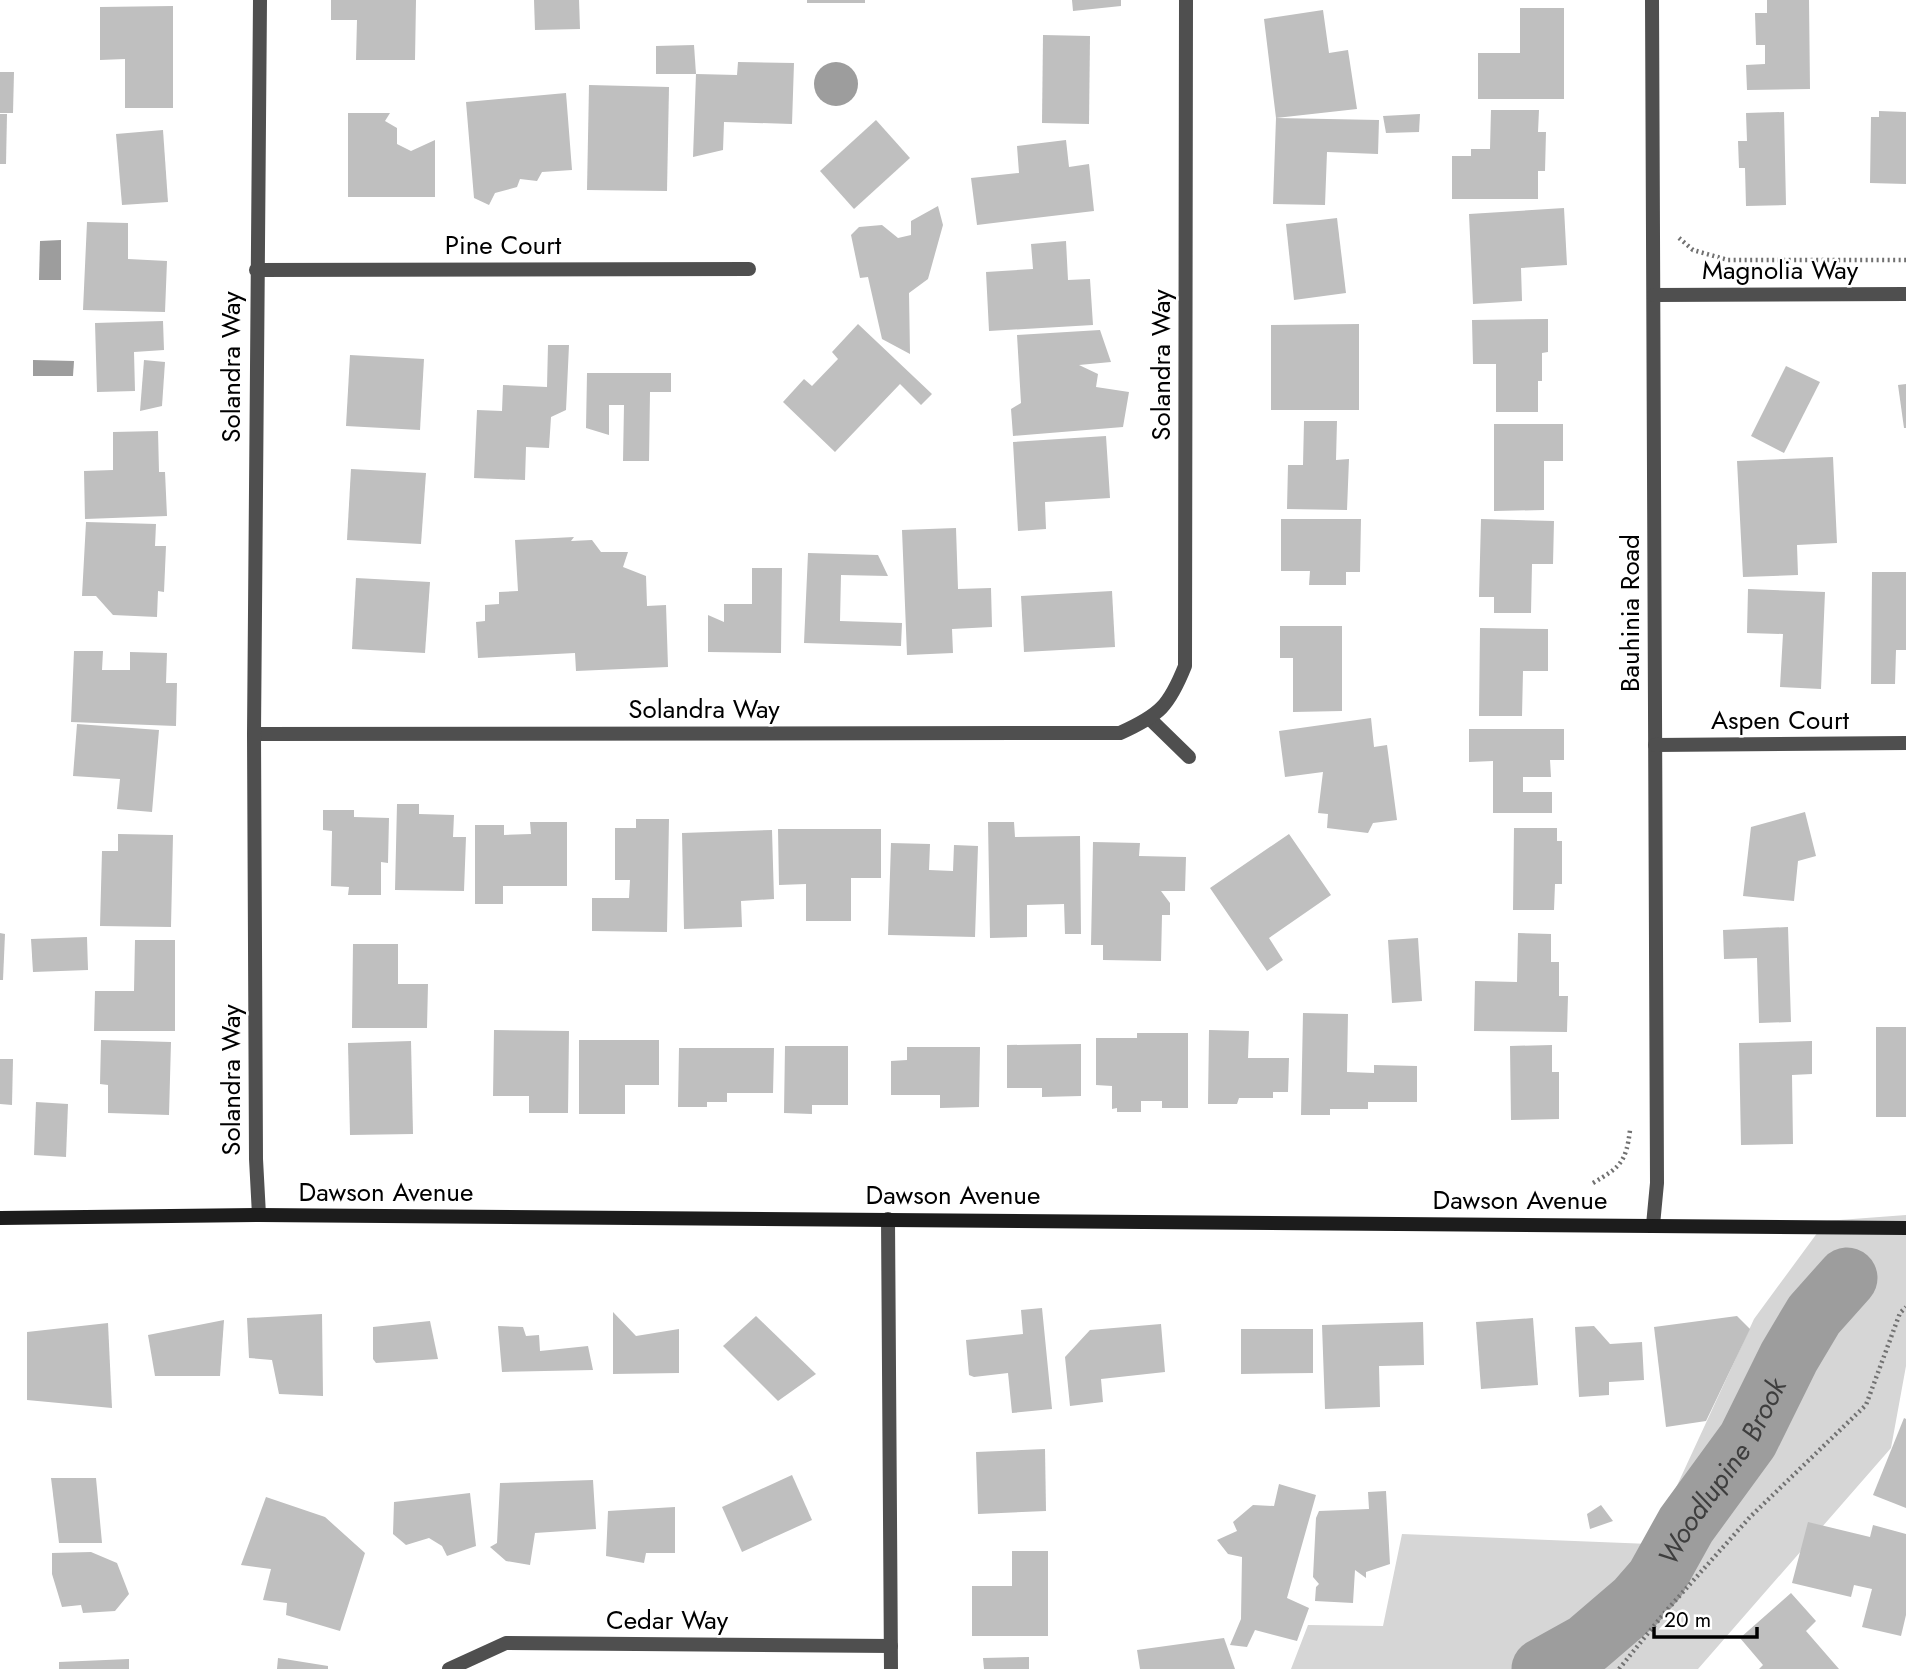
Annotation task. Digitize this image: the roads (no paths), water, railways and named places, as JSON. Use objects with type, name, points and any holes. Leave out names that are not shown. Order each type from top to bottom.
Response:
[{"type":"main road","name":"Dawson Avenue","points":[[0,1218],[259,1215],[1906,1228]]},
{"type":"street","name":"Solandra Way","points":[[259,1215],[256,1160],[254,734],[260,0]]},
{"type":"street","name":"Solandra Way","points":[[254,734],[1120,733],[1150,719],[1174,694],[1185,666],[1186,0]]},
{"type":"street","name":"Bauhinia Road","points":[[1652,0],[1657,1183],[1653,1225]]},
{"type":"street","name":"Pine Court","points":[[256,270],[749,269]]},
{"type":"street","name":"Magnolia Way","points":[[1654,295],[1906,294]]},
{"type":"street","points":[[1150,719],[1189,757]]},
{"type":"street","name":"Aspen Court","points":[[1655,745],[1906,743]]},
{"type":"street","points":[[888,1219],[891,1669]]},
{"type":"street","name":"Cedar Way","points":[[449,1669],[506,1643],[891,1646]]},
{"type":"waterway","name":"Woodlupine Brook","points":[[1542,1669],[1587,1644],[1636,1602],[1656,1579],[1686,1525],[1748,1440],[1789,1357],[1814,1315],[1847,1278]]}]
